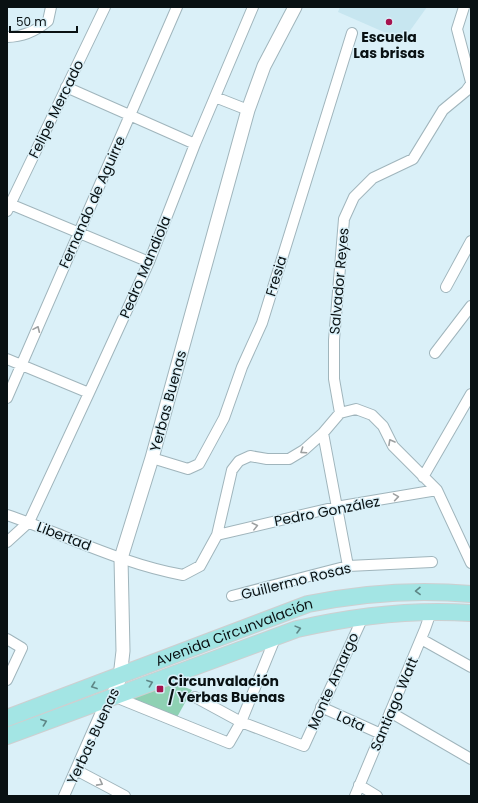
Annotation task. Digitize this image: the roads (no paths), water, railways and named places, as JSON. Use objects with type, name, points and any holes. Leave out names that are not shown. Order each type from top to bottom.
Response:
[{"type":"main road","name":"Avenida Circunvalación","points":[[7,718],[120,677],[308,604],[376,593],[444,592],[471,594]]},
{"type":"main road","points":[[431,612],[444,592]]},
{"type":"main road","name":"Avenida Circunvalación","points":[[7,736],[276,636],[319,624],[363,617],[431,612],[471,613]]},
{"type":"street","points":[[7,37],[26,35],[38,29],[48,21],[51,7]]},
{"type":"street","name":"Felipe Mercado","points":[[8,207],[105,7]]},
{"type":"street","name":"Fernando de Aguirre","points":[[7,398],[177,7]]},
{"type":"street","name":"Pedro Mandiola","points":[[29,522],[149,262],[195,144],[253,7]]},
{"type":"street","name":"Yerbas Buenas","points":[[64,796],[102,710],[113,696],[120,677],[123,651],[121,558],[152,458],[248,110],[264,66],[295,7]]},
{"type":"street","name":"Salvador Reyes","points":[[340,414],[334,380],[334,340],[344,219],[354,197],[373,178],[413,159],[443,110],[466,91],[471,83],[457,29],[464,7]]},
{"type":"street","name":"Fresia","points":[[152,458],[188,469],[199,464],[224,418],[242,367],[262,322],[352,33]]},
{"type":"street","points":[[66,87],[195,144]]},
{"type":"street","points":[[215,97],[248,110]]},
{"type":"street","points":[[8,207],[78,233],[149,262]]},
{"type":"street","points":[[446,287],[471,241]]},
{"type":"street","points":[[435,353],[471,306]]},
{"type":"street","points":[[7,359],[89,393]]},
{"type":"street","points":[[423,477],[471,394]]},
{"type":"street","points":[[121,558],[162,571],[183,575],[200,566],[217,535],[232,470],[239,461],[250,456],[267,459],[289,459],[304,450],[323,433],[340,414],[356,409],[372,415],[383,426],[393,446],[437,490],[471,563]]},
{"type":"street","points":[[323,433],[348,566]]},
{"type":"street","name":"Pedro González","points":[[217,535],[336,507],[437,490]]},
{"type":"street","name":"Libertad","points":[[7,515],[29,522],[121,558]]},
{"type":"street","points":[[7,542],[29,522]]},
{"type":"street","name":"Guillermo Rosas","points":[[232,596],[348,566],[432,562]]},
{"type":"street","name":"Santiago Watt","points":[[355,796],[431,612]]},
{"type":"street","name":"Monte Amargo","points":[[241,722],[304,746],[363,617]]},
{"type":"street","points":[[113,696],[229,743],[241,722],[276,636]]},
{"type":"street","points":[[7,639],[22,648],[7,680]]},
{"type":"street","points":[[421,639],[471,667]]},
{"type":"street","points":[[195,697],[241,722]]},
{"type":"street","name":"Lota","points":[[321,707],[381,734]]},
{"type":"street","points":[[390,712],[471,759]]},
{"type":"street","points":[[76,770],[125,796]]},
{"type":"street","points":[[359,785],[377,796]]},
{"type":"place","name":"Escuela Las brisas","points":[[389,22]]},
{"type":"place","name":"Circunvalación / Yerbas Buenas","points":[[160,689]]}]
